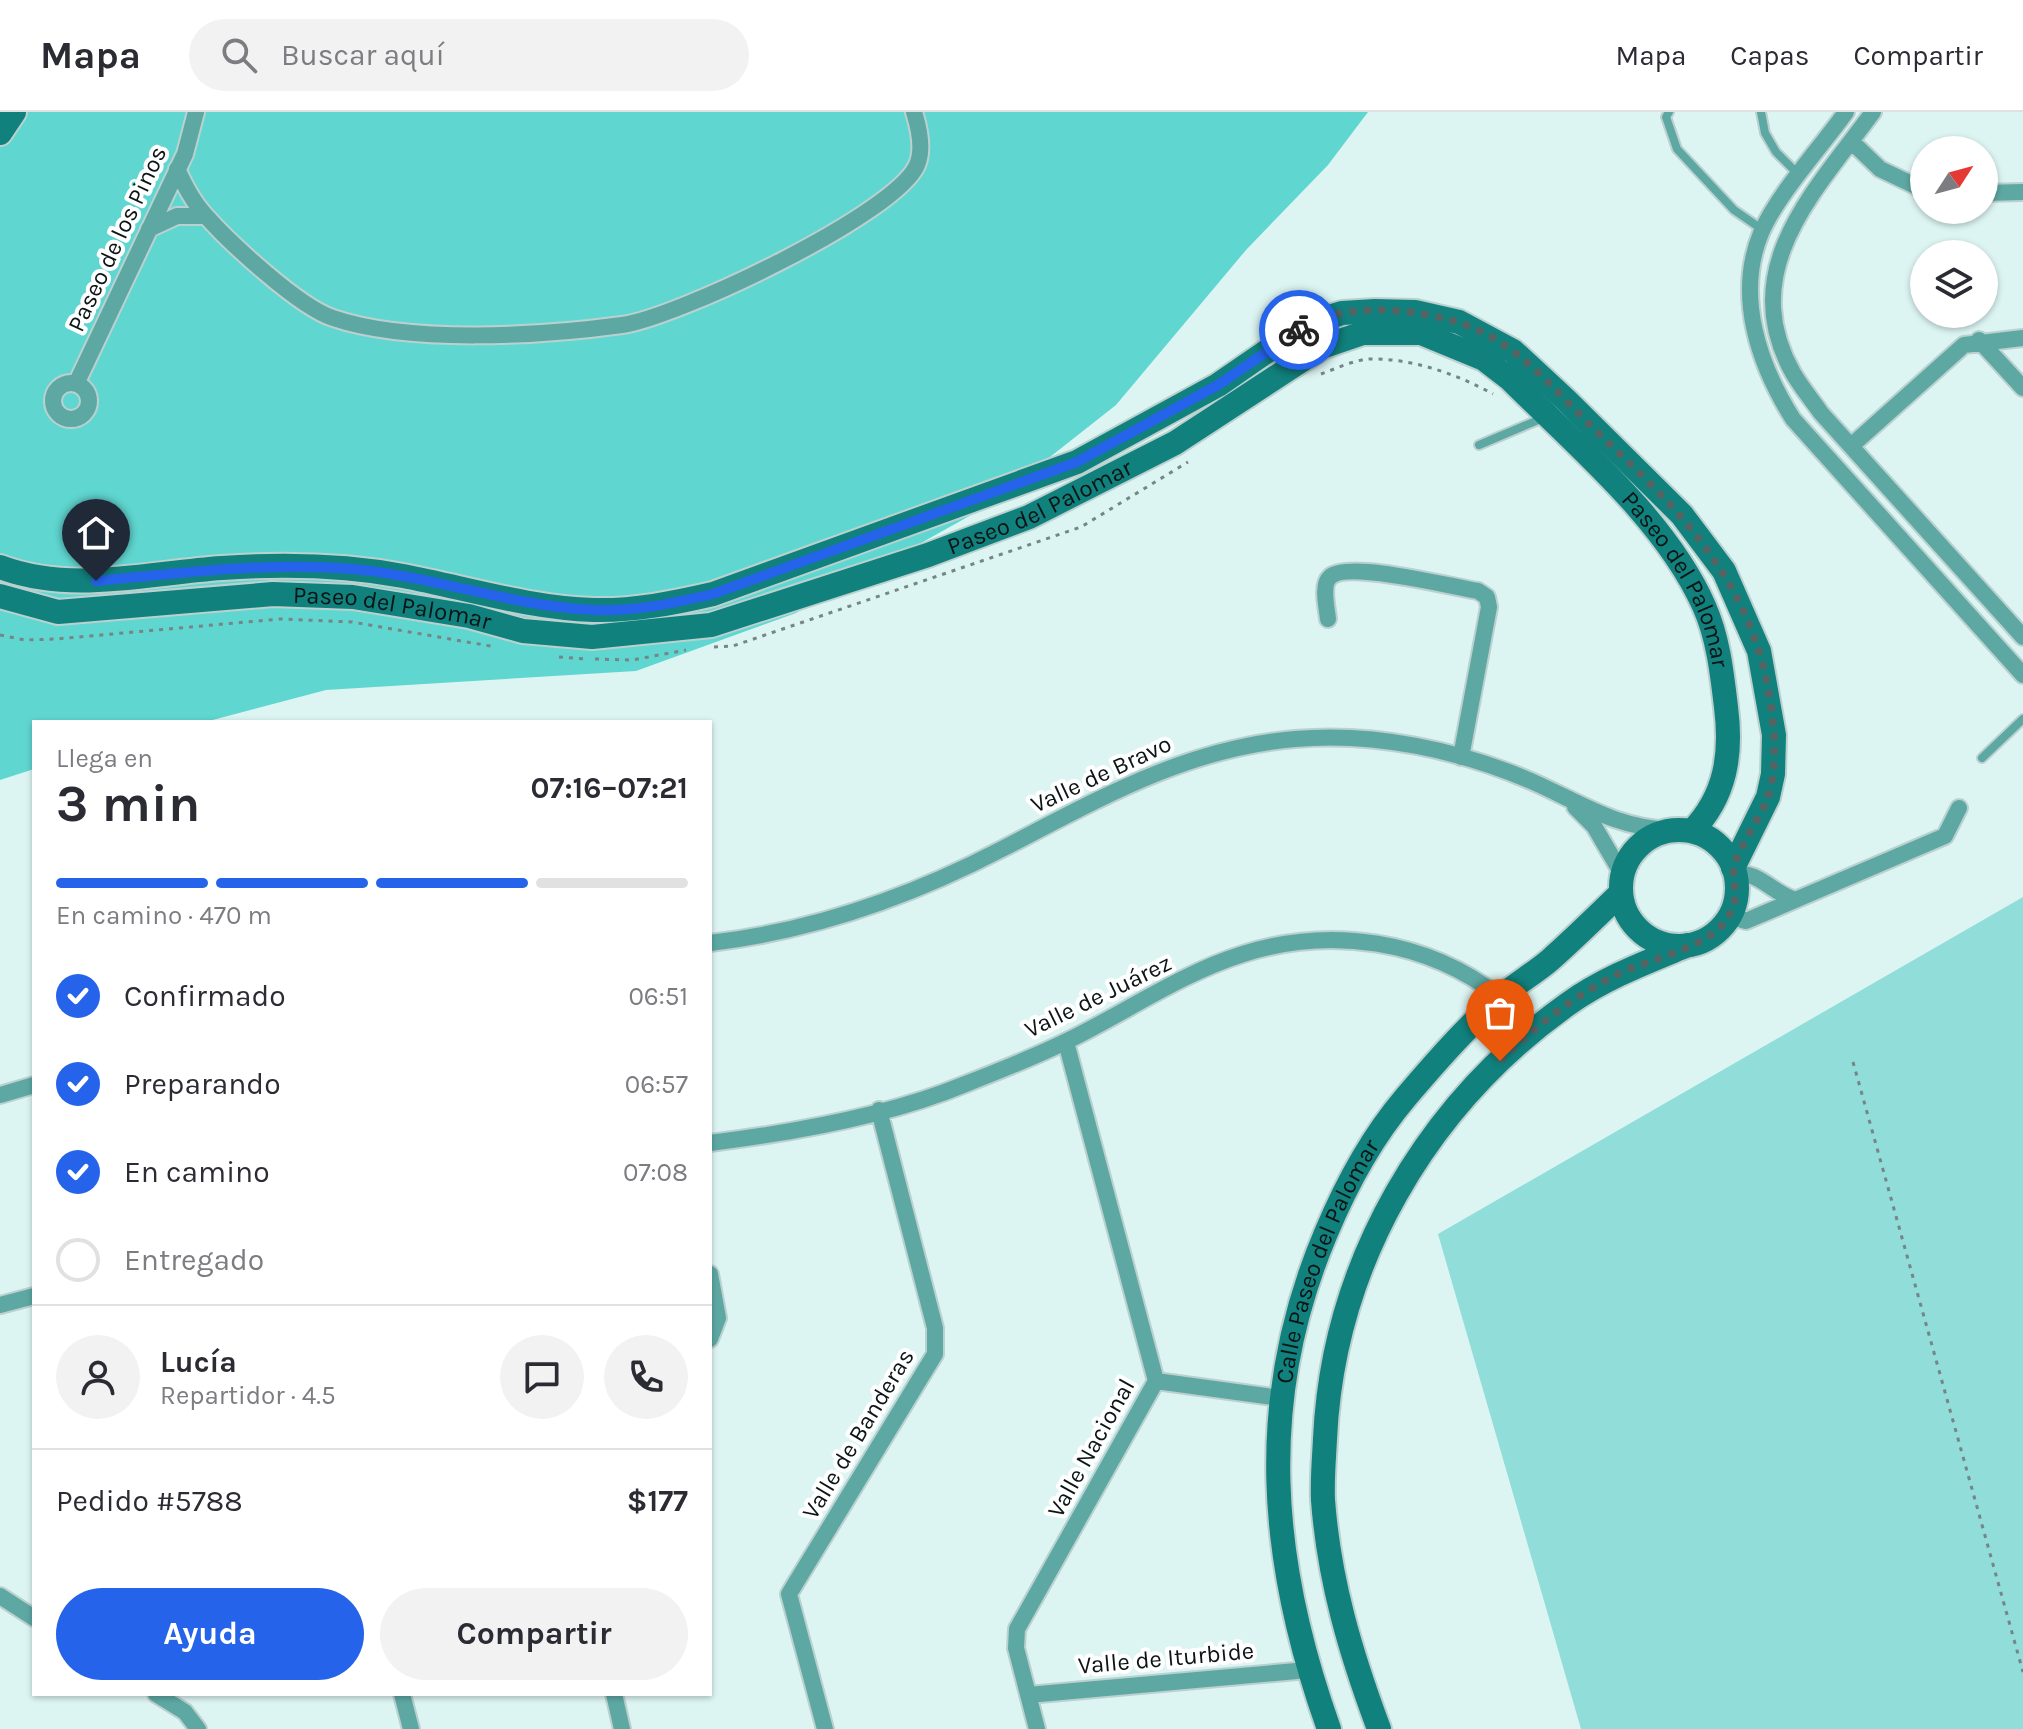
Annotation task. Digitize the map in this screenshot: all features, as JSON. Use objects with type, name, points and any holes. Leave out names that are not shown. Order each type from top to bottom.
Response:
[{"type":"street","points":[[0,133],[14,112]]},
{"type":"street","name":"Paseo de los Pinos","points":[[76,384],[177,169],[196,112]]},
{"type":"street","points":[[177,169],[206,216],[284,287],[329,317],[378,331],[503,333],[625,325],[701,299],[793,254],[884,202],[917,165],[921,144],[914,112]]},
{"type":"street","points":[[1846,112],[1763,230],[1753,255],[1751,295],[1760,356],[1774,388],[1793,419],[2023,675]]},
{"type":"street","points":[[1873,112],[1796,216],[1777,259],[1773,295],[1778,338],[1793,374],[1851,446],[2023,637]]},
{"type":"street","points":[[1851,141],[1880,169],[1910,183]]},
{"type":"street","points":[[1998,193],[2023,192]]},
{"type":"street","points":[[149,229],[177,216],[206,216]]},
{"type":"street","name":"Paseo del Palomar","points":[[0,567],[45,580],[96,581],[264,567],[351,569],[594,610],[659,606],[713,594],[1077,462],[1218,385],[1305,325],[1342,313],[1402,312],[1459,322],[1513,351],[1647,518],[1690,577],[1706,608],[1717,645],[1728,723],[1727,768],[1711,812],[1682,830]]},
{"type":"street","name":"Paseo del Palomar","points":[[0,596],[58,612],[273,594],[353,597],[469,616],[523,631],[592,637],[711,625],[928,555],[1029,517],[1124,472],[1322,347],[1363,333],[1421,333],[1484,359],[1556,408],[1703,540],[1724,571],[1759,651],[1774,735],[1773,774],[1759,818],[1734,872]]},
{"type":"street","points":[[1851,446],[1964,345],[1979,340],[2023,338]]},
{"type":"street","points":[[1979,340],[2023,388]]},
{"type":"street","points":[[1218,385],[1233,405]]},
{"type":"street","points":[[914,522],[928,555]]},
{"type":"street","points":[[1925,565],[1944,549]]},
{"type":"street","points":[[183,572],[188,602]]},
{"type":"street","points":[[1328,619],[1326,584],[1330,576],[1342,572],[1376,573],[1478,591],[1487,597],[1489,607],[1461,757]]},
{"type":"street","points":[[469,616],[474,592]]},
{"type":"street","name":"Valle de Bravo","points":[[712,943],[789,929],[868,907],[1001,850],[1134,781],[1178,763],[1227,749],[1294,739],[1330,738],[1396,743],[1461,757],[1532,782],[1618,823],[1641,829],[1682,830]]},
{"type":"street","name":"Valle de Bravo","points":[[1568,800],[1594,826],[1621,883]]},
{"type":"street","points":[[1730,916],[1746,921],[1945,836],[1959,808]]},
{"type":"street","points":[[1682,830],[1717,845],[1734,872],[1736,900],[1730,916],[1707,939],[1688,945],[1669,945],[1651,939],[1636,927],[1625,911],[1621,883],[1632,852],[1650,837],[1682,830]]},
{"type":"street","points":[[1734,872],[1757,877],[1775,893],[1793,899]]},
{"type":"street","name":"Calle Paseo del Palomar","points":[[1329,1729],[1308,1670],[1285,1566],[1278,1485],[1280,1398],[1287,1354],[1308,1275],[1338,1205],[1378,1133],[1406,1097],[1500,997],[1549,961],[1621,883]]},
{"type":"street","name":"Valle de Juárez","points":[[712,1143],[779,1134],[959,1087],[1066,1042],[1208,968],[1254,951],[1319,939],[1386,944],[1415,951],[1454,967],[1500,997]]},
{"type":"street","name":"Calle Paseo del Palomar","points":[[1379,1729],[1345,1635],[1323,1497],[1326,1416],[1350,1292],[1377,1228],[1417,1158],[1461,1100],[1520,1042],[1569,1003],[1617,975],[1688,945]]},
{"type":"street","name":"Valle Nacional","points":[[1037,1729],[1016,1648],[1017,1629],[1156,1381],[1066,1042]]},
{"type":"street","points":[[0,1095],[32,1088]]},
{"type":"street","name":"Valle de Banderas","points":[[825,1729],[789,1594],[935,1354],[935,1328],[879,1110]]},
{"type":"street","points":[[712,1285],[718,1318],[712,1334]]},
{"type":"street","points":[[0,1305],[32,1297]]},
{"type":"street","points":[[1156,1381],[1280,1398]]},
{"type":"street","points":[[0,1596],[32,1617]]},
{"type":"street","name":"Valle de Iturbide","points":[[1028,1695],[1308,1670]]},
{"type":"street","points":[[159,1696],[185,1712],[198,1729]]},
{"type":"street","points":[[403,1696],[411,1729]]},
{"type":"street","points":[[614,1696],[622,1729]]},
{"type":"lane","points":[[1669,112],[1666,117],[1677,149],[1734,210],[1763,230]]},
{"type":"lane","points":[[1761,112],[1765,133],[1776,152],[1800,175]]},
{"type":"lane","points":[[1479,445],[1556,408]]},
{"type":"lane","points":[[1982,758],[2023,719]]},
{"type":"path","points":[[1853,1062],[2023,1672]]},
{"type":"shaded area","points":[[0,112],[1368,112],[1328,165],[1246,250],[1116,405],[989,505],[796,613],[636,671],[326,690],[213,720],[32,720],[32,770],[0,780]]},
{"type":"shaded area","points":[[2023,897],[2023,1729],[1581,1729],[1438,1234]]},
{"type":"way so far","points":[[1299,330],[1305,325],[1342,313],[1415,312],[1459,322],[1513,351],[1660,493],[1703,540],[1724,571],[1759,651],[1774,735],[1773,774],[1762,813],[1733,868],[1737,884],[1736,900],[1730,916],[1707,939],[1617,975],[1569,1003],[1500,1061]]},
{"type":"route","points":[[96,581],[223,568],[351,569],[401,576],[519,601],[594,610],[659,606],[713,594],[1077,462],[1218,385],[1299,330]]}]
